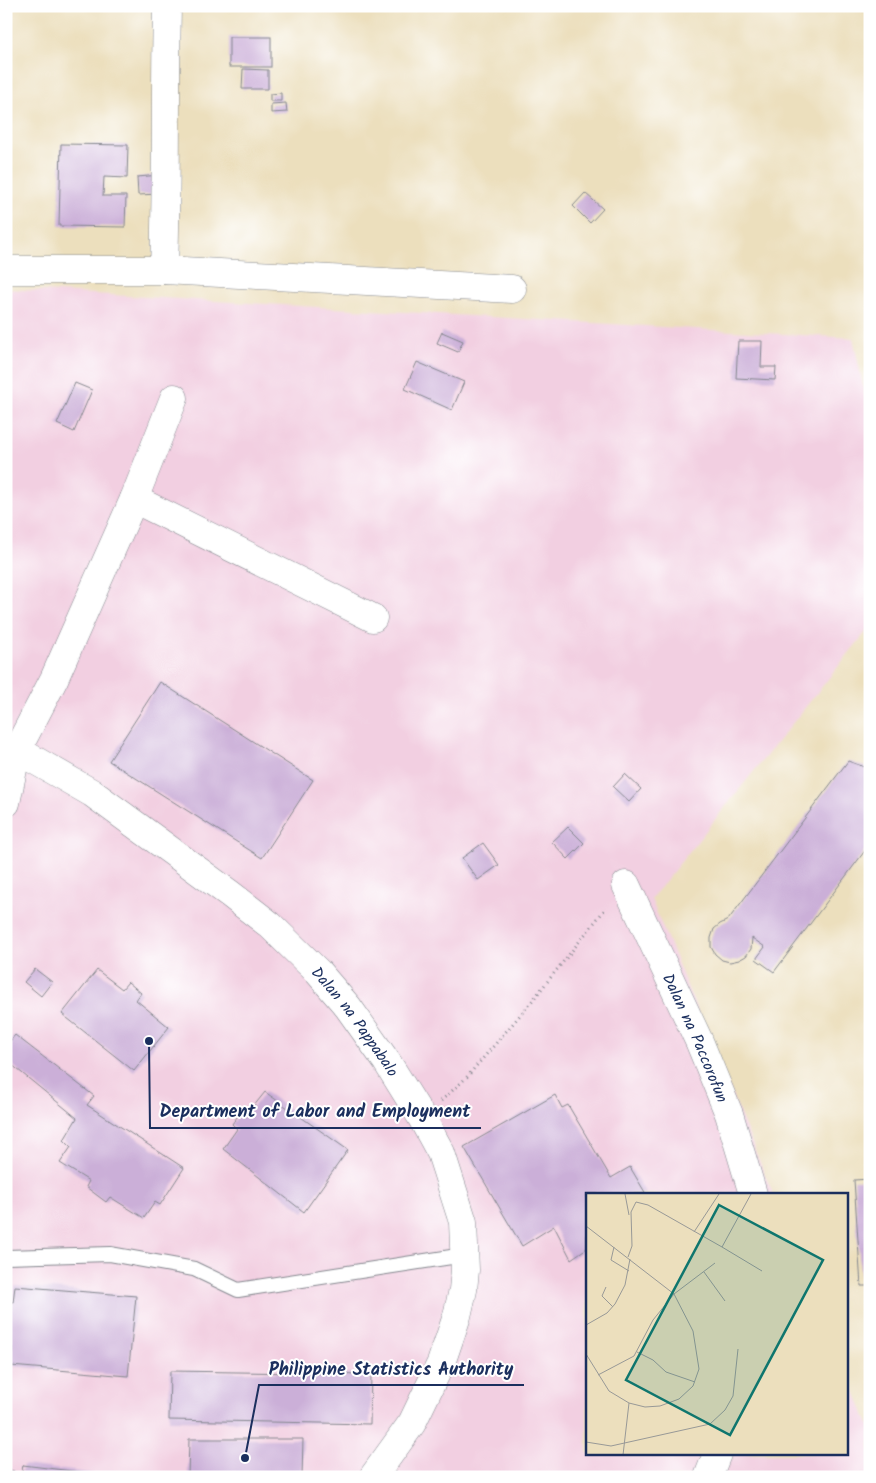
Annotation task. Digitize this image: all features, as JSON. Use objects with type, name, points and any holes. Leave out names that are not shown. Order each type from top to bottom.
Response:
[{"type":"street","points":[[164,270],[167,6]]},
{"type":"street","points":[[6,270],[164,270],[512,289]]},
{"type":"street","points":[[6,803],[12,748],[54,679],[134,500],[174,398]]},
{"type":"street","points":[[134,500],[373,618]]},
{"type":"street","name":"Dalan na Pappabalo","points":[[12,748],[92,793],[270,925],[318,972],[348,1007],[387,1062],[422,1118],[441,1153],[462,1222],[464,1255],[463,1290],[457,1316],[441,1363],[412,1423],[373,1477]]},
{"type":"street","name":"Dalan na Paccorofun","points":[[626,885],[699,1041],[729,1114],[753,1193]]},
{"type":"street","points":[[708,1477],[716,1456]]},
{"type":"lane","points":[[6,1256],[110,1254],[194,1269],[238,1290],[464,1255]]},
{"type":"path","points":[[422,1118],[466,1078],[528,1006],[626,885]]},
{"type":"shaded area","points":[[6,289],[853,338],[870,419],[870,627],[651,899],[773,1193],[586,1193],[586,1456],[848,1456],[848,1375],[870,1427],[870,1477],[6,1477]]},
{"type":"building","points":[[229,37],[271,37],[271,67],[229,67]]},
{"type":"building","points":[[243,69],[268,70],[268,89],[242,89]]},
{"type":"building","points":[[281,93],[281,101],[270,101],[270,94]]},
{"type":"building","points":[[286,103],[287,112],[271,113],[271,104]]},
{"type":"building","points":[[61,144],[128,145],[127,178],[104,177],[103,196],[126,196],[125,227],[59,226]]},
{"type":"building","points":[[160,175],[160,194],[138,195],[137,177]]},
{"type":"building","points":[[585,193],[603,209],[590,223],[573,206]]},
{"type":"building","points":[[442,332],[463,341],[458,352],[437,343]]},
{"type":"building","points":[[738,341],[762,341],[761,367],[776,367],[775,380],[736,378]]},
{"type":"building","points":[[417,362],[464,382],[452,410],[405,389]]},
{"type":"building","points":[[75,383],[92,390],[74,432],[57,424]]},
{"type":"building","points":[[160,682],[313,780],[262,858],[109,761]]},
{"type":"building","points":[[848,761],[870,769],[870,844],[774,972],[756,959],[765,947],[752,938],[751,949],[746,956],[730,962],[722,960],[711,947],[714,929],[728,920]]},
{"type":"building","points":[[625,774],[641,789],[629,802],[613,787]]},
{"type":"building","points":[[568,827],[584,843],[568,859],[552,842]]},
{"type":"building","points":[[483,843],[499,865],[478,880],[462,858]]},
{"type":"building","points":[[35,969],[52,982],[41,996],[24,982]]},
{"type":"building","points":[[97,970],[122,989],[128,982],[141,993],[136,1000],[169,1027],[134,1071],[62,1014]]},
{"type":"building","points":[[15,1035],[94,1096],[87,1105],[184,1168],[160,1205],[155,1202],[144,1218],[110,1197],[106,1202],[86,1187],[89,1181],[60,1163],[71,1147],[64,1140],[77,1118],[6,1060],[6,1046]]},
{"type":"building","points":[[265,1092],[348,1150],[304,1212],[223,1149],[237,1129],[232,1124],[240,1113],[245,1117]]},
{"type":"building","points":[[555,1095],[562,1108],[568,1105],[611,1178],[630,1167],[645,1193],[586,1193],[586,1249],[571,1259],[554,1226],[522,1246],[464,1147]]},
{"type":"building","points":[[870,1179],[870,1286],[861,1286],[854,1180]]},
{"type":"building","points":[[15,1286],[136,1296],[128,1376],[11,1366],[12,1347],[6,1346],[6,1301],[13,1302]]},
{"type":"building","points":[[170,1371],[371,1374],[370,1424],[169,1420]]},
{"type":"building","points":[[189,1439],[303,1439],[302,1477],[188,1477]]},
{"type":"building","points":[[23,1465],[104,1475],[104,1477],[21,1477]]},
{"type":"building","points":[[6,1470],[14,1471],[14,1477],[6,1477]]},
{"type":"place","name":"Department of Labor and Employment","points":[[149,1041]]},
{"type":"place","name":"Philippine Statistics Authority","points":[[245,1458]]}]
